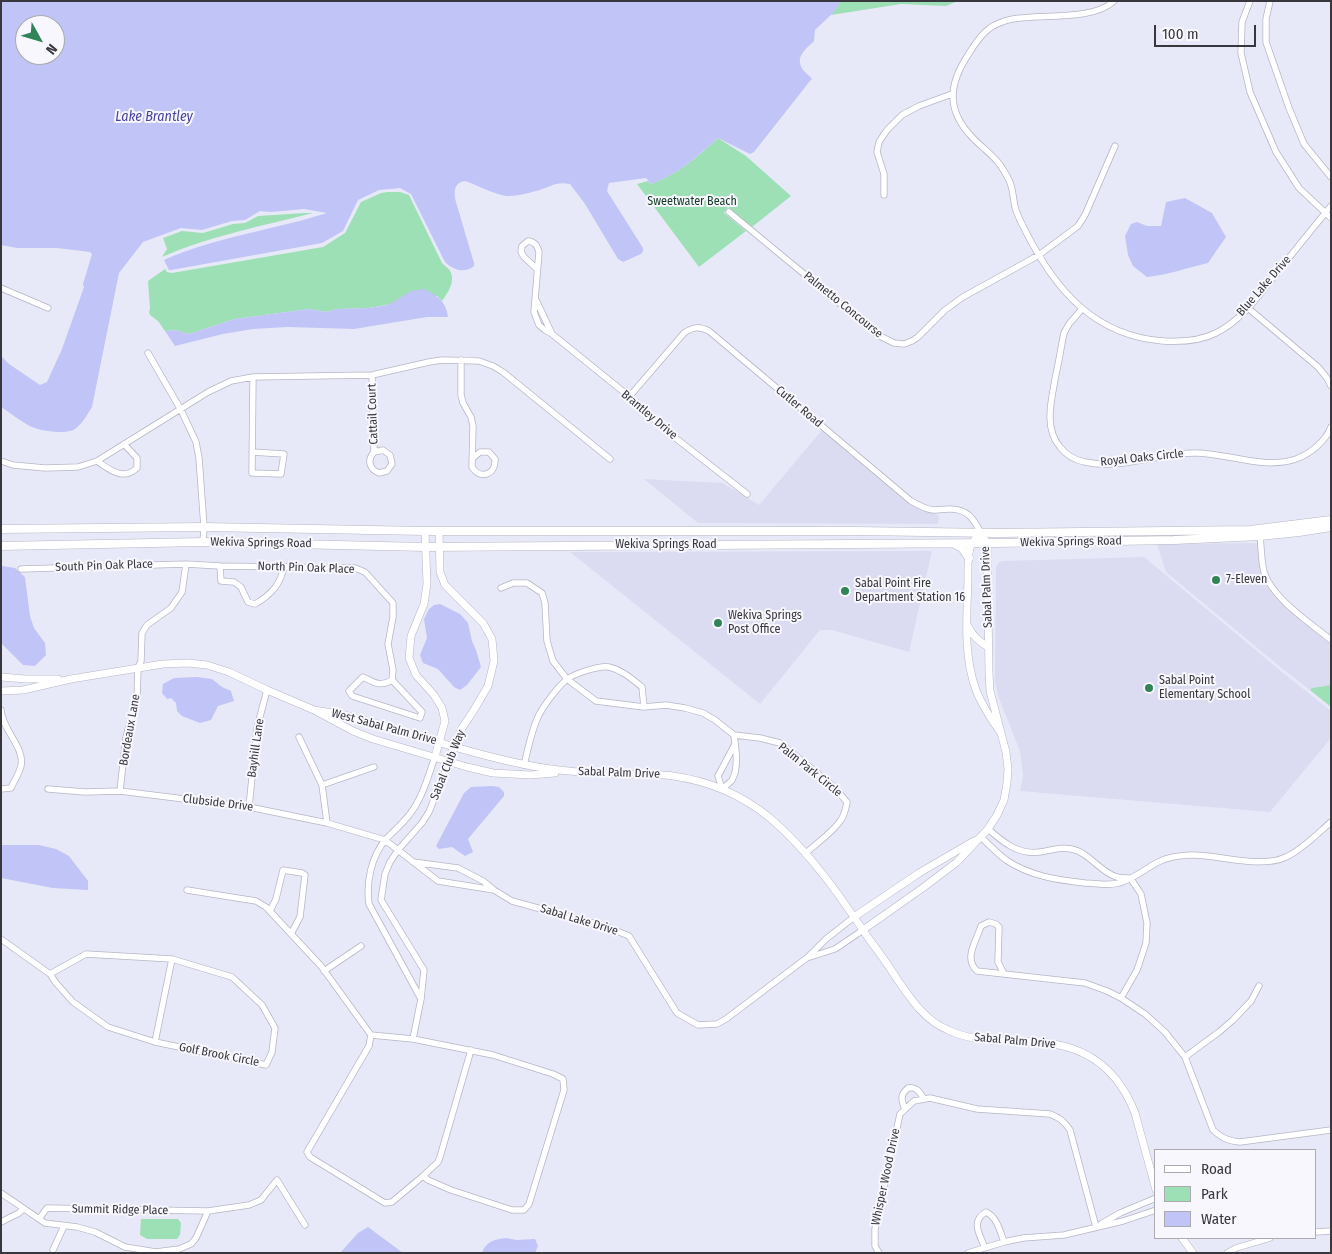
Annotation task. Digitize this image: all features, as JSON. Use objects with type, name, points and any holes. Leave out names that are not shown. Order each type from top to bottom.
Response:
[{"type":"main road","name":"Wekiva Springs Road","points":[[1,546],[203,542],[425,547],[971,544],[1174,540],[1260,532],[1331,520]]},
{"type":"main road","name":"Wekiva Springs Road","points":[[1,528],[204,527],[425,531],[855,531],[981,533],[1250,530],[1260,532],[1299,532],[1331,526]]},
{"type":"main road","points":[[764,531],[765,544]]},
{"type":"main road","points":[[855,531],[855,544]]},
{"type":"main road","points":[[954,544],[962,548],[969,558]]},
{"type":"street","points":[[884,195],[884,174],[877,152],[879,142],[887,130],[902,115],[919,106],[952,94],[954,80],[967,56],[991,27],[1017,18],[1075,15],[1100,10],[1114,1]]},
{"type":"street","points":[[1250,1],[1242,22],[1241,53],[1250,92],[1276,152],[1299,188],[1331,218]]},
{"type":"street","points":[[1270,1],[1266,18],[1266,42],[1288,108],[1304,144],[1331,177]]},
{"type":"street","name":"Blue Lake Drive","points":[[952,94],[954,109],[961,124],[970,136],[997,160],[1004,171],[1010,183],[1016,208],[1026,231],[1051,274],[1082,309],[1097,319],[1134,336],[1177,342],[1215,334],[1248,308],[1331,206]]},
{"type":"street","name":"Palmetto Concourse","points":[[729,212],[878,334],[894,343],[904,344],[918,337],[946,310],[963,298],[1039,255],[1078,226],[1085,215],[1115,146]]},
{"type":"street","name":"Brantley Drive","points":[[537,269],[521,252],[522,246],[528,241],[538,246],[539,252],[534,312],[539,324],[747,494]]},
{"type":"street","points":[[1,288],[48,308]]},
{"type":"street","name":"Brantley Drive","points":[[536,299],[552,334]]},
{"type":"street","points":[[1248,308],[1318,367],[1331,386]]},
{"type":"street","name":"Royal Oaks Circle","points":[[1082,309],[1064,333],[1050,408],[1054,440],[1071,457],[1086,462],[1108,464],[1194,453],[1218,454],[1253,461],[1279,463],[1297,459],[1314,449],[1324,440],[1331,427]]},
{"type":"street","points":[[539,324],[545,320]]},
{"type":"street","name":"Cutler Road","points":[[629,397],[684,333],[692,328],[701,327],[709,331],[911,501],[923,508],[933,510],[960,510],[968,514],[981,533]]},
{"type":"street","points":[[148,353],[181,410],[196,442],[204,527],[203,542]]},
{"type":"street","points":[[1,461],[30,467],[62,468],[78,467],[97,461],[208,392],[231,381],[253,377],[372,375],[442,360],[479,361],[493,366],[503,372],[610,460]]},
{"type":"street","points":[[461,360],[461,395],[473,426],[472,467],[478,473],[487,474],[494,468],[494,459],[489,452],[480,452],[473,458]]},
{"type":"street","name":"Cattail Court","points":[[372,375],[374,452],[370,460],[371,468],[379,473],[387,471],[392,464],[390,455],[383,450],[374,452]]},
{"type":"street","points":[[252,452],[284,454],[281,474],[252,473],[252,452],[253,377]]},
{"type":"street","points":[[97,461],[121,474],[132,473],[137,468],[138,458],[124,444]]},
{"type":"street","name":"Sabal Club Way","points":[[422,999],[369,904],[367,891],[374,859],[385,840],[411,813],[425,787],[440,742],[444,721],[442,708],[434,695],[416,675],[409,658],[411,636],[424,604],[427,584],[425,531]]},
{"type":"street","name":"Sabal Club Way","points":[[413,1039],[422,999],[424,970],[381,900],[385,874],[398,850],[422,823],[429,812],[462,728],[488,686],[494,661],[492,639],[483,623],[445,585],[440,572],[439,531]]},
{"type":"street","points":[[1260,532],[1264,571],[1270,585],[1280,598],[1331,640]]},
{"type":"street","name":"Sabal Palm Drive","points":[[863,930],[957,862],[988,829],[1004,800],[1008,783],[1008,768],[1006,752],[990,691],[988,543],[981,533],[971,544],[969,558],[968,650],[971,672],[982,706],[1001,733]]},
{"type":"street","name":"North Pin Oak Place","points":[[186,564],[355,568],[366,572],[393,603],[393,617],[388,644],[393,670],[392,680]]},
{"type":"street","name":"South Pin Oak Place","points":[[22,569],[186,564]]},
{"type":"street","name":"Bordeaux Lane","points":[[120,791],[126,737],[137,698],[142,634],[152,621],[171,608],[182,592],[186,564]]},
{"type":"street","points":[[220,566],[221,581],[234,582],[241,587],[248,602],[255,604],[276,588],[282,576],[284,566]]},
{"type":"street","points":[[501,588],[513,582],[526,583],[542,593],[545,602],[547,641],[553,661],[567,679],[596,701],[644,707],[666,705],[685,708],[704,713],[734,735],[736,752],[735,769],[732,780],[722,789],[718,776],[735,744]]},
{"type":"street","points":[[967,624],[977,640],[988,647]]},
{"type":"street","name":"West Sabal Palm Drive","points":[[1,691],[23,690],[71,679],[163,664],[188,663],[207,665],[229,672],[314,710],[353,732],[373,740],[434,757]]},
{"type":"street","points":[[524,765],[530,738],[538,718],[546,704],[567,679],[592,669],[609,667],[627,675],[642,687],[644,707]]},
{"type":"street","name":"West Sabal Palm Drive","points":[[1,677],[71,679]]},
{"type":"street","points":[[363,677],[377,684],[388,683],[392,680],[422,712],[420,718],[352,696],[349,691],[363,677]]},
{"type":"street","name":"Bayhill Lane","points":[[249,807],[257,728],[268,690]]},
{"type":"street","points":[[1,710],[7,730],[19,748],[21,765],[11,788],[1,789]]},
{"type":"street","name":"West Sabal Palm Drive","points":[[314,710],[350,716],[454,746]]},
{"type":"street","name":"Palm Park Circle","points":[[734,735],[780,743],[833,786],[848,802],[841,820],[806,853]]},
{"type":"street","points":[[299,737],[322,785],[326,822]]},
{"type":"street","name":"Sabal Palm Drive","points":[[454,746],[524,765],[568,772]]},
{"type":"street","name":"Sabal Palm Drive","points":[[434,757],[493,773],[530,775],[568,772],[672,775],[722,789],[753,805],[771,819],[806,853],[854,917],[917,1007],[931,1020],[948,1031],[968,1037],[986,1040],[1056,1044],[1076,1050],[1088,1056],[1115,1076],[1135,1113],[1154,1183]]},
{"type":"street","points":[[322,785],[374,767]]},
{"type":"street","name":"Clubside Drive","points":[[48,789],[85,792],[120,791],[249,807],[326,822],[385,840]]},
{"type":"street","points":[[980,837],[1006,860],[1042,877],[1118,884],[1131,879],[1151,865],[1170,857],[1193,855],[1266,862],[1284,858],[1294,853],[1331,822]]},
{"type":"street","points":[[988,829],[1014,848],[1026,852],[1065,848],[1078,851],[1090,858],[1106,872],[1116,877],[1131,879],[1141,894],[1147,923],[1146,943],[1137,970],[1121,998]]},
{"type":"street","name":"Sabal Palm Drive","points":[[854,917],[952,852],[980,837]]},
{"type":"street","name":"Sabal Lake Drive","points":[[385,840],[438,881],[494,890]]},
{"type":"street","name":"Sabal Lake Drive","points":[[413,862],[458,868],[483,881],[512,901],[607,927],[629,936],[677,1012],[698,1024],[717,1024],[726,1019],[808,957],[826,939],[854,917]]},
{"type":"street","points":[[270,911],[276,899],[283,870],[305,875],[300,917],[290,934]]},
{"type":"street","points":[[187,890],[256,901],[266,907],[324,971],[371,1035],[369,1046],[307,1152],[310,1157],[384,1202],[392,1202],[438,1162],[471,1050]]},
{"type":"street","points":[[1004,974],[998,962],[999,927],[988,922],[981,926],[970,955],[970,961],[977,971],[1004,974],[1085,983],[1121,998],[1145,1014],[1165,1032],[1185,1057],[1209,1121],[1213,1130],[1220,1137],[1240,1142],[1331,1130]]},
{"type":"street","name":"Sabal Lake Drive","points":[[808,957],[835,949],[863,930]]},
{"type":"street","name":"Golf Brook Circle","points":[[1,939],[50,974],[73,1002],[108,1027],[155,1042],[266,1065],[272,1052],[275,1028],[262,1005],[232,976],[172,959],[86,954],[50,974]]},
{"type":"street","points":[[324,971],[361,946]]},
{"type":"street","points":[[155,1042],[172,959]]},
{"type":"street","points":[[1185,1057],[1220,1032],[1233,1020],[1251,1001],[1259,986]]},
{"type":"street","points":[[371,1035],[413,1039],[493,1055],[563,1079],[564,1090],[529,1204],[524,1210],[512,1210],[451,1190],[423,1176]]},
{"type":"street","name":"Whisper Wood Drive","points":[[879,1253],[874,1230],[900,1114],[904,1110],[901,1096],[908,1088],[915,1088],[924,1099]]},
{"type":"street","points":[[904,1110],[914,1101],[930,1098],[977,1109],[1050,1114],[1059,1117],[1070,1130],[1096,1227]]},
{"type":"street","name":"Summit Ridge Place","points":[[208,1211],[196,1238],[191,1244],[165,1252],[125,1247],[95,1232],[77,1227],[45,1223],[39,1219],[47,1208],[208,1211],[249,1205],[261,1200],[277,1180],[305,1225]]},
{"type":"street","points":[[1,1192],[39,1219]]},
{"type":"street","points":[[1096,1227],[1120,1213],[1154,1199]]},
{"type":"street","points":[[1,1222],[24,1209]]},
{"type":"street","points":[[968,1253],[1022,1238],[1064,1235],[1123,1222],[1154,1211]]},
{"type":"street","points":[[985,1248],[977,1222],[980,1215],[986,1212],[995,1219],[1004,1242]]},
{"type":"street","points":[[53,1250],[64,1226]]},
{"type":"street","points":[[1317,1232],[1331,1231]]},
{"type":"street","points":[[1183,1239],[1193,1253]]},
{"type":"street","points":[[1228,1253],[1236,1248],[1267,1239]]},
{"type":"shaded area","points":[[822,430],[909,504],[923,511],[935,513],[939,517],[938,524],[698,523],[644,479],[723,483],[759,505]]},
{"type":"shaded area","points":[[1257,543],[1261,572],[1267,587],[1277,600],[1331,645],[1331,685],[1310,690],[1284,670],[1166,572],[1157,544]]},
{"type":"shaded area","points":[[932,551],[909,652],[832,630],[820,630],[760,704],[570,552]]},
{"type":"shaded area","name":"Sabal Point Elementary School","points":[[1144,557],[1331,711],[1331,738],[1270,812],[1020,791],[1023,775],[1020,751],[998,696],[995,681],[996,567],[999,562],[1003,561]]},
{"type":"green space","points":[[841,1],[958,1],[946,6],[901,4],[831,15]]},
{"type":"green space","name":"Sweetwater Beach","points":[[718,138],[746,156],[791,196],[752,227],[728,207],[724,213],[746,231],[699,267],[637,184],[648,181],[651,184],[679,170]]},
{"type":"green space","points":[[388,192],[400,192],[409,195],[442,263],[449,269],[452,281],[442,301],[437,296],[369,308],[337,309],[326,312],[309,309],[235,319],[189,334],[175,330],[165,331],[158,321],[150,315],[148,281],[165,269],[167,272],[172,273],[323,247],[345,233],[361,202]]},
{"type":"green space","points":[[313,213],[217,237],[162,257],[167,249],[163,238],[182,231],[203,233],[233,224],[245,223],[258,216]]},
{"type":"green space","points":[[1331,685],[1331,707],[1310,690]]},
{"type":"green space","points":[[141,1219],[178,1219],[181,1223],[180,1235],[177,1239],[147,1239],[140,1235]]},
{"type":"water","name":"Lake Brantley","points":[[1,1],[841,1],[834,12],[815,30],[814,41],[801,55],[800,63],[802,68],[812,79],[754,152],[750,154],[718,138],[679,170],[661,180],[651,184],[646,178],[609,183],[607,191],[643,248],[641,254],[623,262],[618,259],[585,204],[570,184],[565,183],[509,196],[504,196],[465,181],[458,184],[455,189],[455,199],[474,263],[474,266],[467,270],[455,269],[445,262],[411,194],[400,188],[379,190],[358,200],[343,231],[322,243],[171,270],[169,270],[164,260],[204,245],[327,213],[304,209],[260,211],[245,220],[232,221],[202,230],[181,228],[143,242],[119,273],[92,407],[80,425],[71,431],[54,432],[32,427],[1,407],[1,356],[9,364],[40,385],[47,382],[62,349],[84,287],[83,284],[92,254],[90,252],[57,248],[17,248],[1,245]]},
{"type":"water","points":[[1185,198],[1212,213],[1226,237],[1208,263],[1147,277],[1133,266],[1128,255],[1125,236],[1131,224],[1137,222],[1147,226],[1161,226],[1166,202]]},
{"type":"water","points":[[425,289],[443,303],[448,317],[427,317],[354,329],[287,327],[253,329],[223,334],[175,346],[165,331],[175,330],[189,334],[235,319],[309,309],[326,312],[337,309],[369,308],[388,305],[411,291]]},
{"type":"water","points":[[2,566],[15,568],[25,577],[30,616],[34,628],[45,643],[46,655],[35,666],[23,665],[1,643]]},
{"type":"water","points":[[440,604],[460,614],[468,623],[481,667],[467,685],[460,690],[454,687],[438,669],[423,663],[420,655],[427,638],[424,619],[429,609],[434,605]]},
{"type":"water","points":[[197,677],[212,679],[231,691],[234,701],[218,706],[211,720],[200,723],[182,716],[177,711],[176,703],[171,698],[167,699],[162,693],[163,684],[174,678]]},
{"type":"water","points":[[471,787],[499,787],[504,792],[504,796],[468,839],[473,852],[465,856],[452,847],[439,849],[436,846],[464,793]]},
{"type":"water","points":[[1,845],[39,845],[56,849],[69,856],[88,881],[88,890],[53,888],[1,878]]},
{"type":"water","points":[[368,1227],[403,1253],[340,1253],[358,1233]]},
{"type":"water","points":[[506,1238],[517,1240],[535,1239],[538,1246],[535,1253],[482,1253],[485,1246],[491,1242]]},
{"type":"place","name":"7-Eleven","points":[[1216,580]]},
{"type":"place","name":"Sabal Point Fire Department Station 16","points":[[845,591]]},
{"type":"place","name":"Wekiva Springs Post Office","points":[[718,623]]},
{"type":"place","name":"Sabal Point Elementary School","points":[[1149,688]]}]
